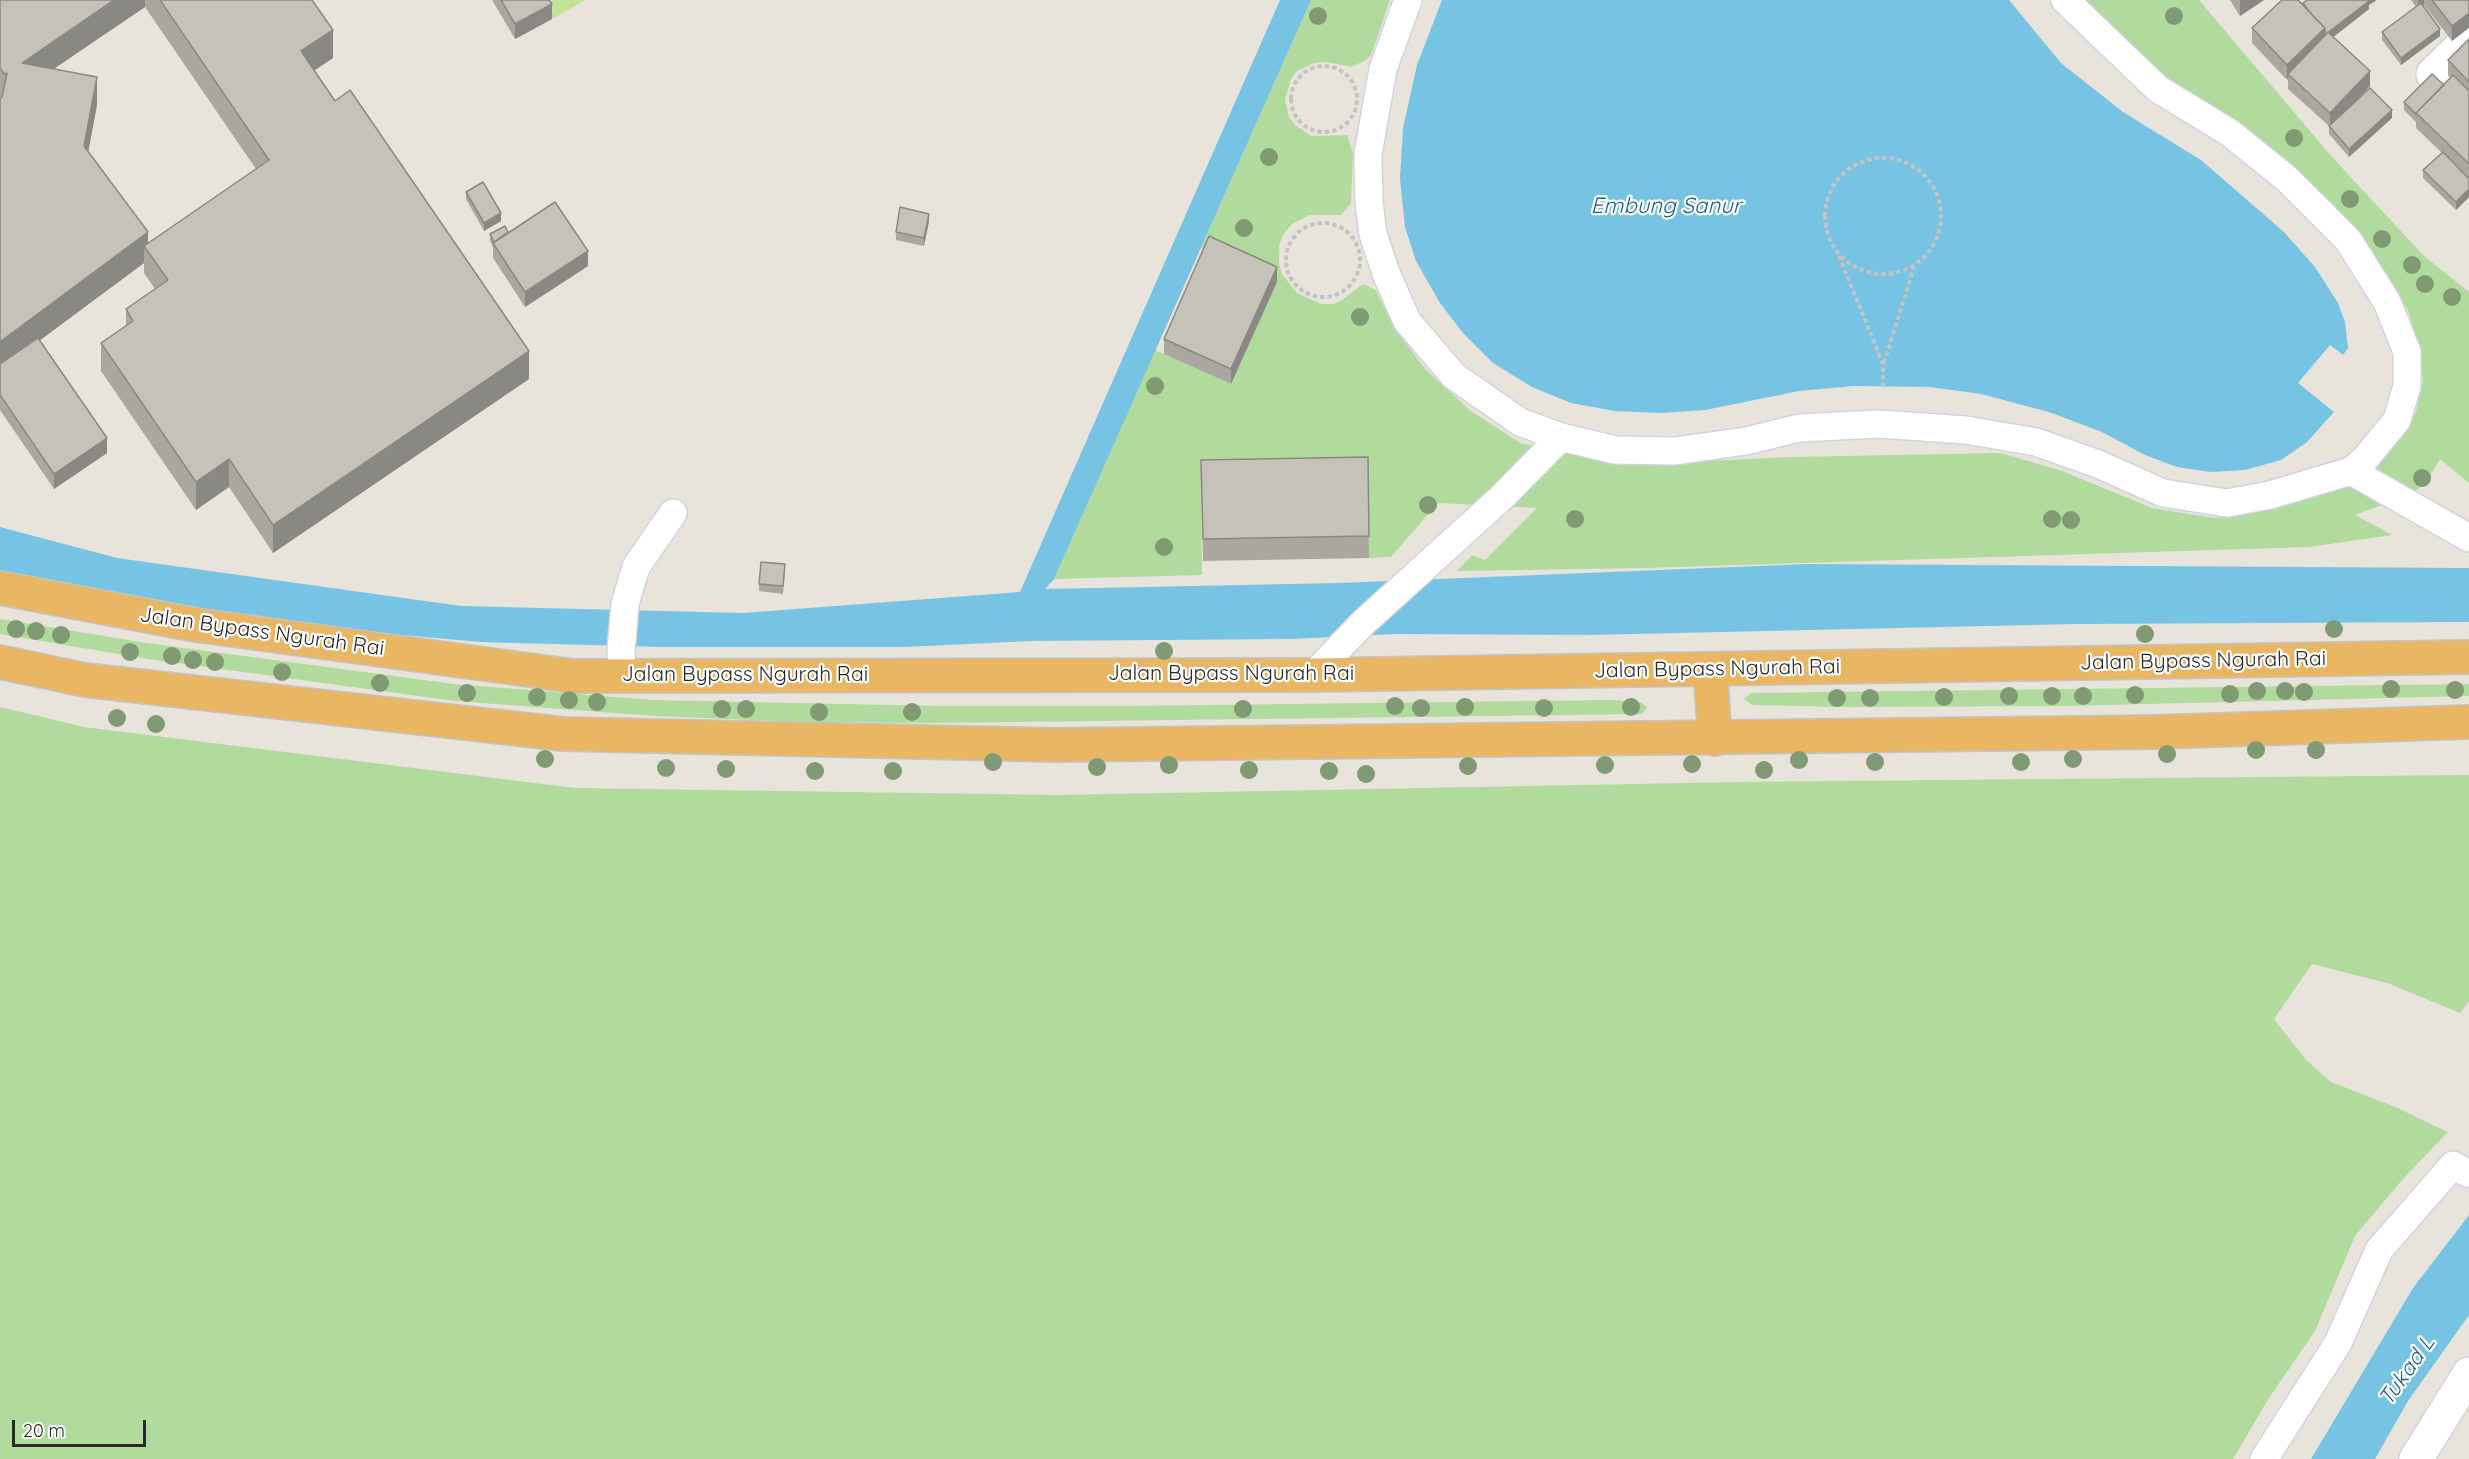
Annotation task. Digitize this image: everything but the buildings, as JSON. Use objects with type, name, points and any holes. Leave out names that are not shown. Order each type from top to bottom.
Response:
[{"type":"highway","name":"Jalan Bypass Ngurah Rai","points":[[0,588],[207,627],[573,676],[621,663],[1312,675],[2469,657]]},
{"type":"highway","points":[[0,662],[85,680],[563,734],[1057,745],[2155,732],[2469,722]]},
{"type":"highway","points":[[1710,669],[1715,739]]},
{"type":"street","points":[[2433,74],[2469,39]]},
{"type":"street","points":[[2416,1459],[2469,1374]]},
{"type":"lane","points":[[1408,0],[1383,69],[1368,154],[1369,203],[1373,234],[1386,273],[1407,321],[1455,376],[1520,422],[1561,437],[1616,450],[1675,451],[1746,441],[1799,428],[1879,423],[1966,430],[2036,442],[2098,464],[2163,493],[2227,503],[2270,495],[2350,471],[2365,459],[2397,420],[2407,386],[2407,352],[2387,302],[2348,240],[2287,179],[2230,133],[2158,89],[2065,0]]},
{"type":"lane","points":[[1312,675],[1364,622],[1501,498],[1561,437]]},
{"type":"lane","points":[[2350,471],[2463,534]]},
{"type":"lane","points":[[621,663],[625,604],[636,567],[673,513]]},
{"type":"lane","points":[[2264,1459],[2338,1343],[2379,1250],[2453,1165],[2467,1173]]},
{"type":"path","points":[[1319,66],[1341,71],[1355,87],[1357,98],[1351,118],[1333,131],[1322,132],[1302,124],[1292,106],[1290,95],[1294,84],[1310,69],[1319,66]]},
{"type":"path","points":[[1883,364],[1839,255],[1828,238],[1824,219],[1826,198],[1835,180],[1850,166],[1868,158],[1889,157],[1909,163],[1924,174],[1935,189],[1941,206],[1941,225],[1935,243],[1916,264],[1883,364],[1883,388]]},
{"type":"path","points":[[1319,222],[1342,228],[1357,246],[1360,258],[1353,281],[1334,296],[1309,294],[1299,288],[1286,267],[1286,255],[1297,234],[1306,226],[1319,222]]},
{"type":"path","points":[[1839,255],[1856,268],[1873,274],[1892,274],[1916,264]]},
{"type":"green space","points":[[541,0],[586,0],[552,19]]},
{"type":"green space","points":[[1311,0],[1390,0],[1371,55],[1366,60],[1351,67],[1327,62],[1314,63],[1297,71],[1291,79],[1285,99],[1289,117],[1295,125],[1311,136],[1347,135],[1353,154],[1351,203],[1341,215],[1310,215],[1292,224],[1283,235],[1279,246],[1279,264],[1282,274],[1297,293],[1321,304],[1334,304],[1363,284],[1376,290],[1393,326],[1425,369],[1471,411],[1520,443],[1627,465],[1789,457],[2001,453],[2062,471],[2152,508],[2214,518],[2291,504],[2373,471],[2405,433],[2416,412],[2423,380],[2420,353],[2408,310],[2378,260],[2336,207],[2286,159],[2221,112],[2152,71],[2078,0],[2199,0],[2332,157],[2424,256],[2469,292],[2469,483],[2440,459],[2429,477],[2414,493],[2355,515],[2392,535],[2309,547],[1646,568],[1457,571],[1472,555],[1485,560],[1537,508],[1438,503],[1391,557],[1369,558],[1368,479],[1201,482],[1202,575],[1054,579],[1155,350],[1231,384],[1277,282],[1201,248]]},
{"type":"green space","points":[[0,619],[147,643],[454,684],[653,700],[940,706],[1127,706],[1611,700],[1640,702],[1647,707],[1642,714],[939,723],[804,722],[654,716],[455,701],[148,659],[0,634]]},
{"type":"green space","points":[[2469,684],[2469,696],[2066,706],[1840,707],[1752,705],[1744,699],[1751,693]]},
{"type":"green space","points":[[0,707],[84,727],[575,788],[1058,795],[1737,782],[2469,775],[2469,1001],[2460,1013],[2390,984],[2312,964],[2274,1019],[2306,1060],[2331,1082],[2393,1106],[2448,1132],[2402,1180],[2355,1236],[2315,1331],[2267,1401],[2233,1459],[0,1459]]},
{"type":"water","points":[[1280,0],[1311,0],[1054,579],[1045,589],[1339,583],[1808,564],[2469,568],[2469,622],[2076,624],[1589,635],[1395,634],[1291,639],[1030,641],[906,647],[660,647],[480,642],[249,621],[48,582],[0,570],[0,527],[117,558],[461,606],[743,613],[1020,592]]},
{"type":"water","name":"Embung Sanur","points":[[1442,0],[2009,0],[2061,63],[2123,112],[2201,160],[2284,232],[2315,267],[2338,303],[2345,322],[2348,348],[2343,355],[2330,345],[2298,383],[2334,412],[2307,442],[2281,460],[2245,470],[2210,472],[2177,467],[2145,455],[2102,432],[2049,412],[1981,394],[1930,387],[1853,386],[1799,391],[1705,410],[1661,413],[1615,411],[1571,403],[1532,387],[1493,363],[1463,333],[1440,303],[1416,261],[1405,227],[1400,179],[1403,128],[1417,65]]},
{"type":"water","name":"Tukad L","points":[[2469,1215],[2469,1315],[2408,1401],[2375,1459],[2311,1459],[2413,1288]]}]
